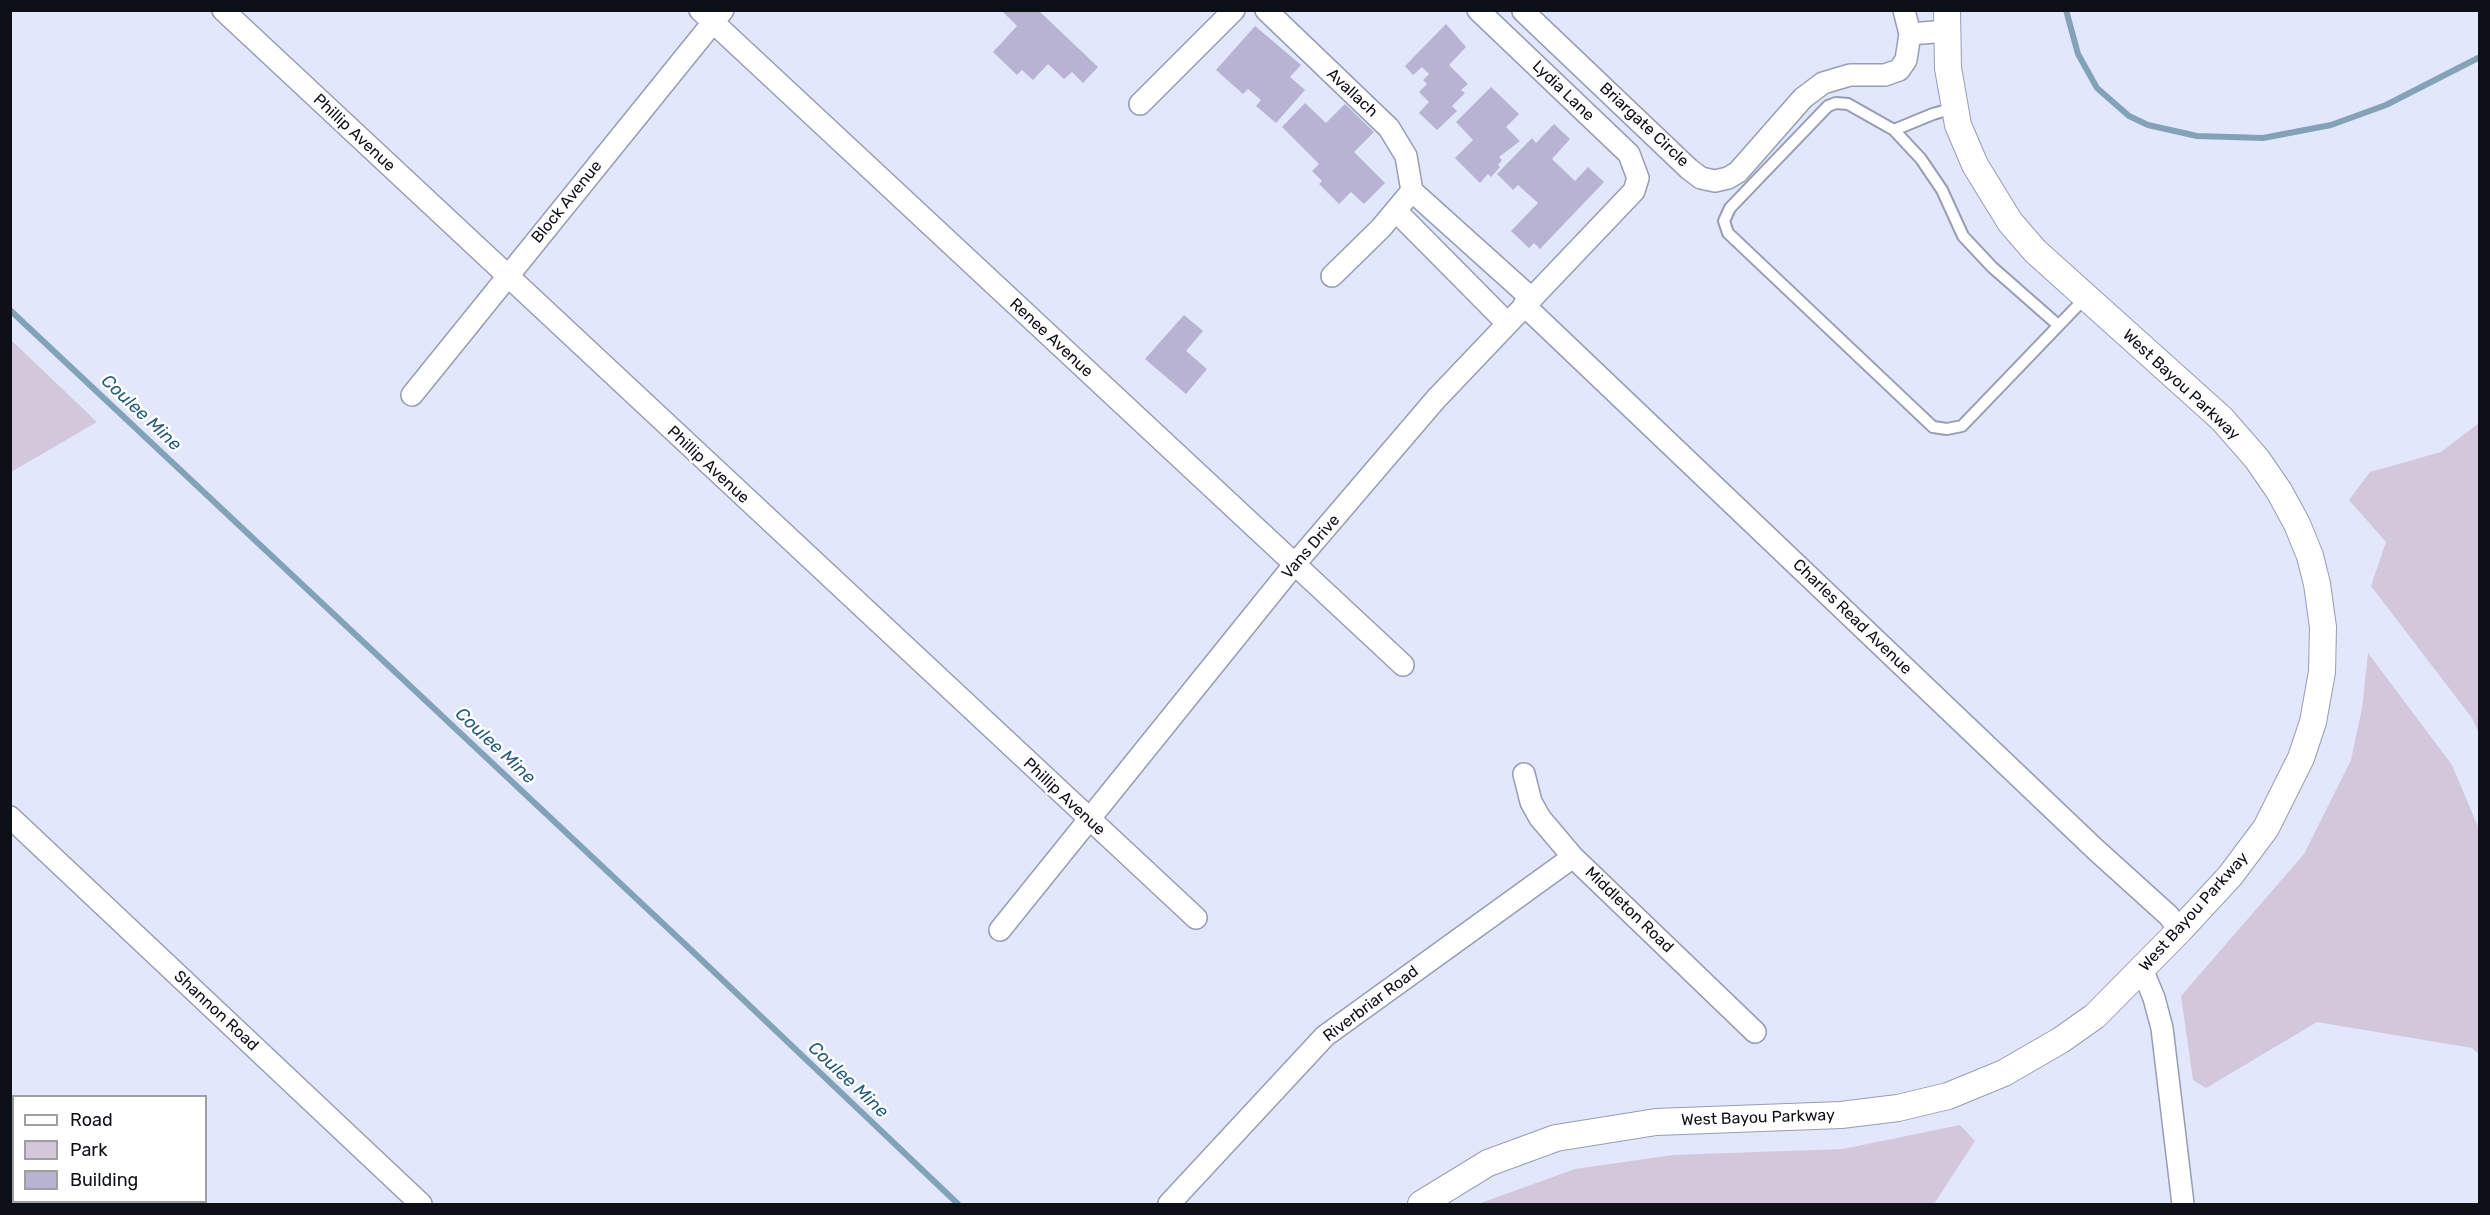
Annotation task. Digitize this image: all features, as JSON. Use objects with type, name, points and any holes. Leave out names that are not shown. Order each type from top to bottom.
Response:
[{"type":"street","points":[[1140,104],[1234,10]]},
{"type":"street","name":"Avallach","points":[[1266,10],[1389,128],[1406,156],[1412,191]]},
{"type":"street","name":"Lydia Lane","points":[[1478,10],[1629,154],[1638,178]]},
{"type":"street","name":"Briargate Circle","points":[[1501,33],[1523,11],[1689,169],[1701,178],[1715,181],[1728,178],[1738,172],[1803,98],[1823,83],[1850,75],[1885,75],[1899,69],[1906,60],[1910,34],[1904,10]]},
{"type":"street","name":"Phillip Avenue","points":[[232,14],[507,277],[1196,918]]},
{"type":"street","name":"Block Avenue","points":[[412,395],[712,15]]},
{"type":"street","name":"Renee Avenue","points":[[712,15],[1294,565],[1403,665]]},
{"type":"street","points":[[1910,34],[1947,21]]},
{"type":"street","name":"West Bayou Parkway","points":[[1421,1204],[1488,1163],[1556,1138],[1656,1122],[1841,1116],[1898,1107],[1966,1091],[2004,1073],[2061,1040],[2095,1016],[2180,930],[2230,876],[2266,828],[2301,758],[2313,722],[2322,672],[2323,627],[2317,584],[2310,556],[2297,524],[2279,491],[2257,459],[2222,419],[2035,251],[2010,222],[1975,165],[1958,125],[1948,68],[1947,21]]},
{"type":"street","name":"Vans Drive","points":[[1000,930],[1294,565],[1436,399],[1619,209],[1634,191],[1638,178]]},
{"type":"street","points":[[1332,276],[1396,212],[1412,191],[1528,301]]},
{"type":"street","points":[[1396,212],[1507,323]]},
{"type":"street","name":"Charles Read Avenue","points":[[1528,301],[2087,841],[2168,915],[2180,930]]},
{"type":"street","name":"Middleton Road","points":[[1524,774],[1531,802],[1540,818],[1573,857],[1755,1032]]},
{"type":"street","name":"Shannon Road","points":[[10,817],[421,1204]]},
{"type":"street","name":"Riverbriar Road","points":[[1180,1201],[1325,1036],[1573,857]]},
{"type":"street","points":[[2142,969],[2154,998],[2162,1028],[2183,1204]]},
{"type":"lane","points":[[2058,325],[1992,267],[1963,236],[1942,190],[1921,159],[1894,130],[1848,104],[1836,103],[1828,106],[1730,208],[1725,221],[1728,232],[1933,427],[1947,429],[1962,426],[2086,297]]},
{"type":"lane","points":[[1894,130],[1954,108]]},
{"type":"green space","points":[[10,339],[97,422],[11,472],[10,472]]},
{"type":"green space","points":[[2479,423],[2479,733],[2472,718],[2371,586],[2386,542],[2349,500],[2370,472],[2441,452]]},
{"type":"green space","points":[[2368,653],[2452,765],[2479,829],[2479,1054],[2472,1048],[2317,1022],[2206,1088],[2193,1080],[2181,996],[2304,854],[2351,760],[2362,708]]},
{"type":"green space","points":[[1960,1125],[1975,1141],[1934,1204],[1478,1204],[1575,1169],[1673,1155],[1843,1149]]},
{"type":"building","points":[[1001,10],[1038,10],[1098,67],[1083,83],[1072,72],[1064,79],[1048,64],[1033,80],[1022,70],[1017,75],[993,52],[1017,26]]},
{"type":"building","points":[[1446,24],[1466,47],[1449,65],[1468,84],[1461,90],[1465,93],[1452,106],[1457,111],[1437,130],[1419,113],[1429,102],[1419,92],[1427,84],[1423,80],[1429,74],[1422,67],[1413,75],[1405,66]]},
{"type":"building","points":[[1255,26],[1301,65],[1290,77],[1305,90],[1276,123],[1256,106],[1261,100],[1248,89],[1243,94],[1216,70]]},
{"type":"building","points":[[1491,87],[1519,114],[1506,127],[1520,141],[1499,157],[1502,160],[1498,165],[1500,167],[1491,177],[1488,174],[1480,183],[1455,158],[1473,140],[1456,122]]},
{"type":"building","points":[[1305,103],[1326,123],[1345,104],[1374,132],[1354,152],[1385,183],[1364,204],[1351,192],[1339,204],[1319,184],[1322,181],[1312,171],[1319,164],[1282,127]]},
{"type":"building","points":[[1554,124],[1570,139],[1552,159],[1575,181],[1588,167],[1604,182],[1540,249],[1534,243],[1529,248],[1511,231],[1538,203],[1518,185],[1513,190],[1497,174],[1532,138],[1536,143]]},
{"type":"building","points":[[1184,315],[1203,331],[1186,351],[1207,369],[1186,394],[1145,359]]},
{"type":"waterway","points":[[2066,10],[2078,54],[2097,88],[2129,116],[2148,125],[2197,136],[2263,138],[2331,125],[2386,105],[2480,57]]},
{"type":"waterway","name":"Coulee Mine","points":[[10,310],[958,1204]]}]
